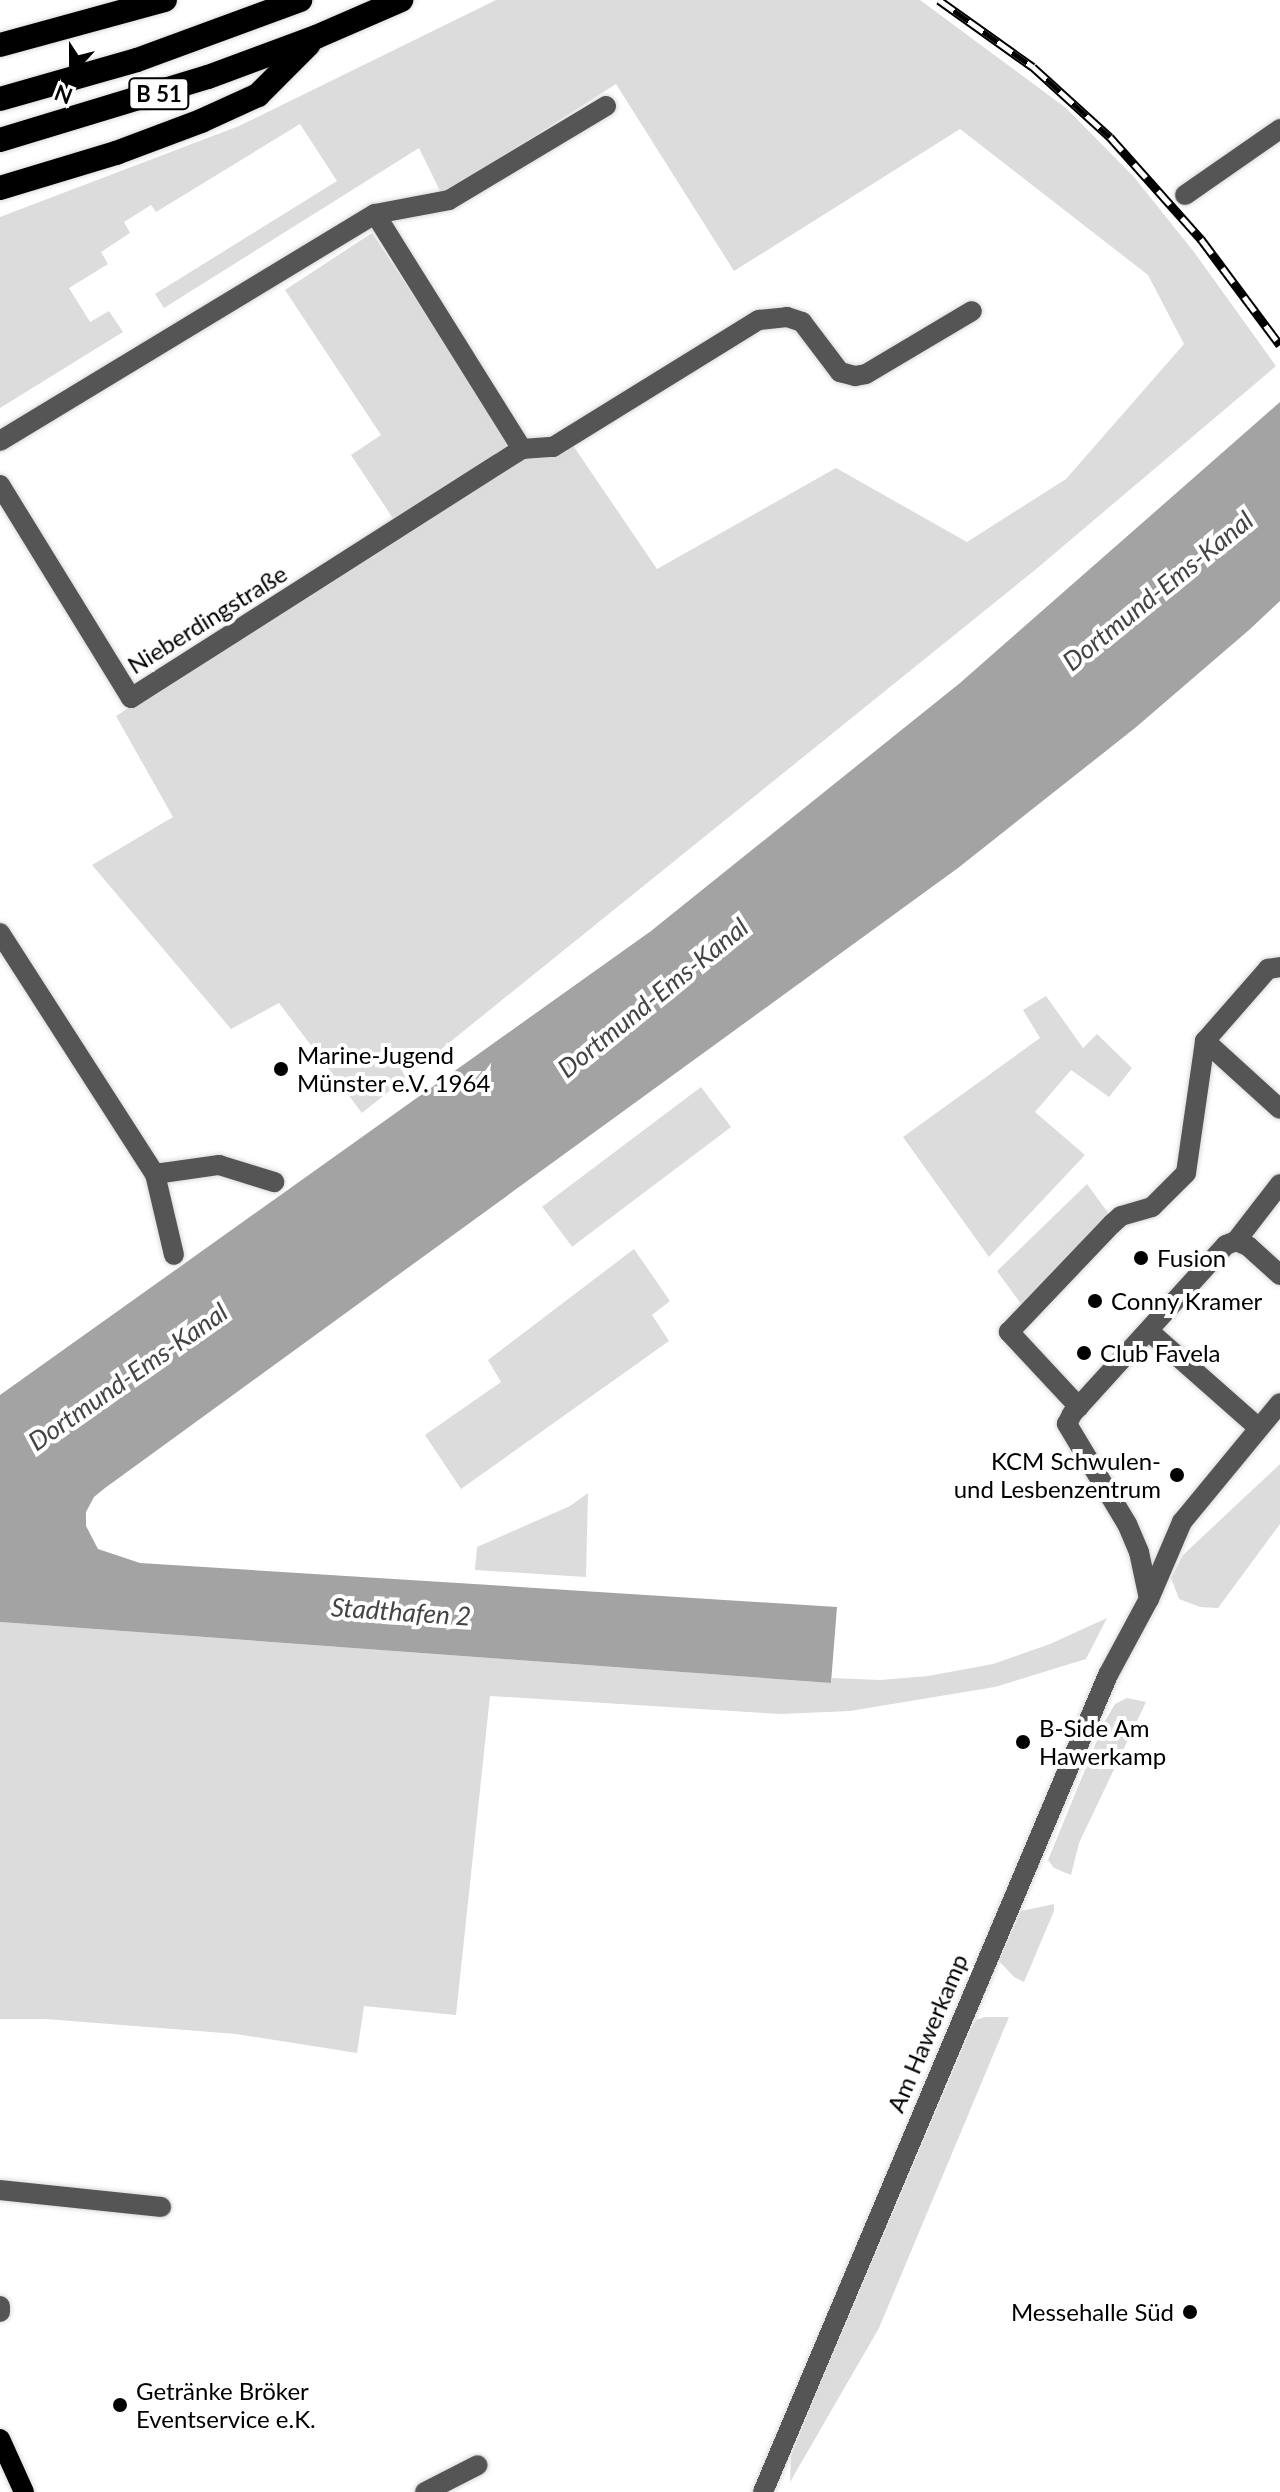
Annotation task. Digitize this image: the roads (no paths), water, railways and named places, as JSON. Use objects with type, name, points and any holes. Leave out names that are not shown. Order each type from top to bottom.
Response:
[{"type":"highway","points":[[0,45],[165,0]]},
{"type":"highway","name":"B 51","points":[[0,99],[137,60],[300,0]]},
{"type":"highway","name":"B 51","points":[[0,140],[146,98],[316,37],[401,0]]},
{"type":"highway","name":"B 51","points":[[0,188],[171,135],[258,95],[316,37]]},
{"type":"main road","points":[[0,2439],[24,2492]]},
{"type":"street","points":[[0,441],[375,214],[449,200],[606,106]]},
{"type":"street","points":[[1185,195],[1280,129]]},
{"type":"street","points":[[375,214],[522,449]]},
{"type":"street","name":"Nieberdingstraße","points":[[0,485],[131,698],[522,449],[553,447],[759,320],[787,317],[802,322],[840,372],[855,376],[866,374],[972,311]]},
{"type":"street","points":[[0,933],[155,1174],[174,1255]]},
{"type":"street","points":[[1079,1407],[1009,1332],[1121,1216],[1152,1207],[1186,1173],[1205,1041],[1268,969],[1280,967]]},
{"type":"street","points":[[1205,1041],[1280,1109]]},
{"type":"street","points":[[155,1174],[219,1165],[274,1182]]},
{"type":"street","points":[[1149,1599],[1139,1552],[1127,1524],[1067,1424],[1226,1245],[1236,1241],[1280,1184]]},
{"type":"street","points":[[1236,1241],[1248,1246],[1280,1275]]},
{"type":"street","points":[[1150,1332],[1259,1428]]},
{"type":"street","name":"Am Hawerkamp","points":[[763,2492],[1095,1702],[1149,1599],[1182,1522],[1280,1403]]},
{"type":"street","points":[[0,2190],[161,2207]]},
{"type":"street","points":[[425,2492],[478,2465]]},
{"type":"water","points":[[1280,402],[1280,601],[1249,630],[1135,728],[958,868],[105,1488],[94,1497],[86,1512],[86,1526],[98,1549],[140,1563],[837,1607],[831,1683],[0,1622],[0,1395],[651,931],[960,683]]},
{"type":"railway","points":[[939,0],[1033,67],[1110,137],[1201,239],[1280,345]]},
{"type":"place","name":"Marine-Jugend Münster e.V. 1964","points":[[281,1069]]},
{"type":"place","name":"Fusion","points":[[1141,1258]]},
{"type":"place","name":"Conny Kramer","points":[[1095,1301]]},
{"type":"place","name":"Club Favela","points":[[1084,1353]]},
{"type":"place","name":"KCM Schwulen- und Lesbenzentrum","points":[[1177,1475]]},
{"type":"place","name":"B-Side Am Hawerkamp","points":[[1023,1742]]},
{"type":"place","name":"Messehalle Süd","points":[[1190,2312]]},
{"type":"place","name":"Getränke Bröker Eventservice e.K.","points":[[120,2405]]},
{"type":"water label","name":"Dortmund-Ems-Kanal","points":[[1158,591]]},
{"type":"water label","name":"Dortmund-Ems-Kanal","points":[[653,998]]},
{"type":"water label","name":"Dortmund-Ems-Kanal","points":[[128,1377]]},
{"type":"water label","name":"Stadthafen 2","points":[[401,1612]]}]
